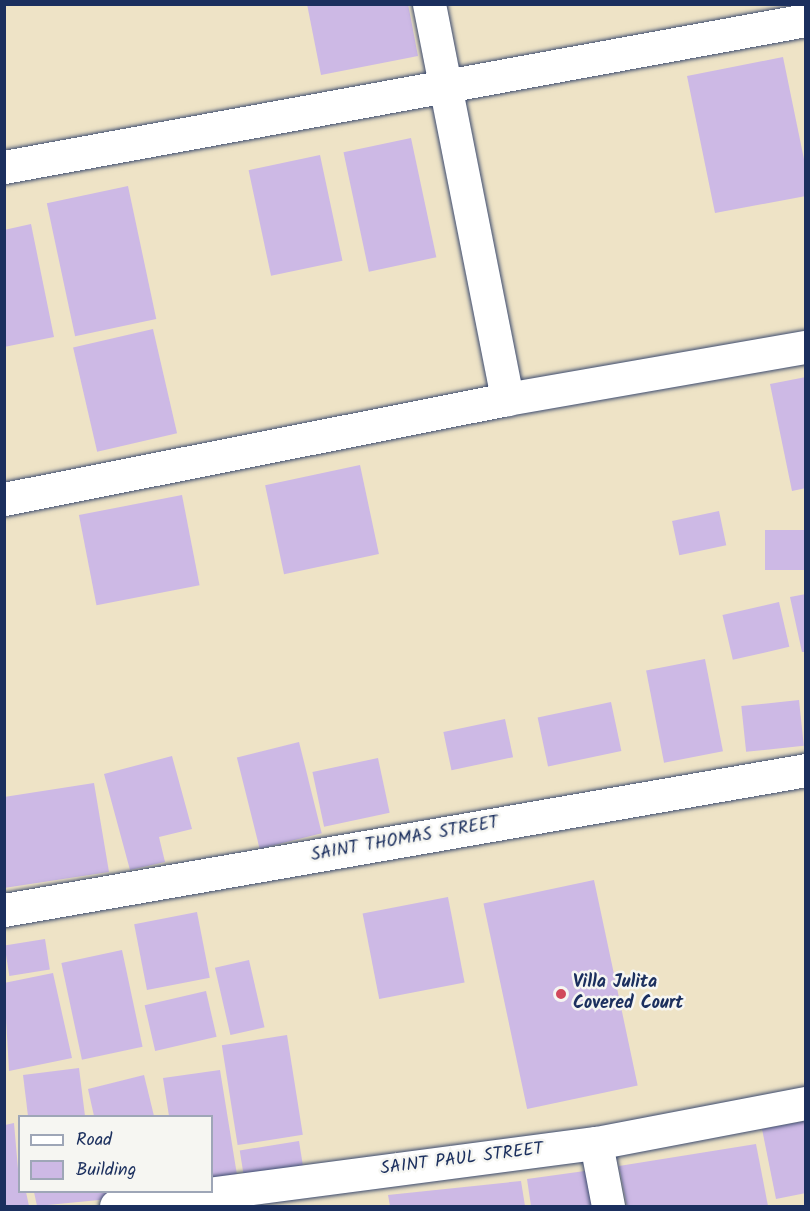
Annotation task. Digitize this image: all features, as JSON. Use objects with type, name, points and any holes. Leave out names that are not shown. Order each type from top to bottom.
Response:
[{"type":"street","points":[[429,4],[507,399]]},
{"type":"street","points":[[4,167],[446,88],[806,20]]},
{"type":"street","points":[[4,499],[507,399],[806,347]]},
{"type":"street","name":"SAINT THOMAS STREET","points":[[4,910],[806,770]]},
{"type":"street","name":"SAINT PAUL STREET","points":[[116,1206],[596,1143],[806,1103]]},
{"type":"street","points":[[596,1143],[608,1206]]},
{"type":"building","points":[[307,4],[408,4],[418,56],[321,75]]},
{"type":"building","points":[[783,57],[806,169],[806,196],[715,213],[687,76]]},
{"type":"building","points":[[411,138],[436,257],[369,272],[344,152]]},
{"type":"building","points":[[320,155],[342,261],[271,276],[249,170]]},
{"type":"building","points":[[128,186],[156,319],[75,336],[47,203]]},
{"type":"building","points":[[31,224],[54,337],[4,347],[4,230]]},
{"type":"building","points":[[153,329],[177,433],[97,452],[73,347]]},
{"type":"building","points":[[806,377],[806,488],[792,491],[770,384]]},
{"type":"building","points":[[360,465],[379,554],[284,574],[265,485]]},
{"type":"building","points":[[182,495],[200,585],[96,605],[79,515]]},
{"type":"building","points":[[719,511],[726,545],[679,555],[672,521]]},
{"type":"building","points":[[765,530],[806,530],[806,570],[765,570]]},
{"type":"building","points":[[806,594],[806,652],[802,652],[790,597]]},
{"type":"building","points":[[779,602],[789,647],[733,660],[722,615]]},
{"type":"building","points":[[705,659],[723,751],[664,763],[646,670]]},
{"type":"building","points":[[799,700],[804,746],[746,752],[741,706]]},
{"type":"building","points":[[611,702],[621,751],[548,767],[538,718]]},
{"type":"building","points":[[505,719],[513,757],[451,770],[443,732]]},
{"type":"building","points":[[299,742],[322,833],[260,849],[237,757]]},
{"type":"building","points":[[172,756],[192,829],[159,837],[165,862],[130,870],[104,774]]},
{"type":"building","points":[[378,758],[390,813],[324,827],[312,772]]},
{"type":"building","points":[[94,783],[109,872],[4,888],[4,797]]},
{"type":"building","name":"Villa Julita Covered Court","points":[[594,880],[638,1085],[527,1109],[483,903]]},
{"type":"building","points":[[448,897],[465,982],[379,999],[363,914]]},
{"type":"building","points":[[197,912],[210,978],[147,990],[134,924]]},
{"type":"building","points":[[45,939],[50,970],[9,976],[5,945]]},
{"type":"building","points":[[122,950],[143,1047],[82,1060],[61,963]]},
{"type":"building","points":[[249,960],[265,1027],[230,1035],[215,968]]},
{"type":"building","points":[[53,973],[72,1058],[9,1071],[4,983]]},
{"type":"building","points":[[206,991],[217,1037],[155,1051],[145,1005]]},
{"type":"building","points":[[287,1035],[303,1135],[238,1145],[222,1045]]},
{"type":"building","points":[[79,1068],[85,1115],[28,1115],[23,1075]]},
{"type":"building","points":[[220,1070],[237,1175],[213,1180],[213,1115],[169,1115],[163,1078]]},
{"type":"building","points":[[144,1075],[154,1115],[94,1115],[88,1089]]},
{"type":"building","points":[[806,1121],[806,1193],[776,1199],[762,1129]]},
{"type":"building","points":[[14,1123],[18,1193],[26,1193],[29,1206],[5,1206],[5,1125]]},
{"type":"building","points":[[299,1141],[304,1173],[245,1182],[240,1150]]},
{"type":"building","points":[[756,1144],[768,1206],[627,1206],[619,1166]]},
{"type":"building","points":[[592,1170],[597,1206],[531,1206],[527,1179]]},
{"type":"building","points":[[521,1181],[525,1206],[390,1206],[388,1195]]},
{"type":"building","points":[[34,1193],[119,1193],[120,1198],[37,1206]]},
{"type":"place","name":"Villa Julita Covered Court","points":[[561,994]]}]
